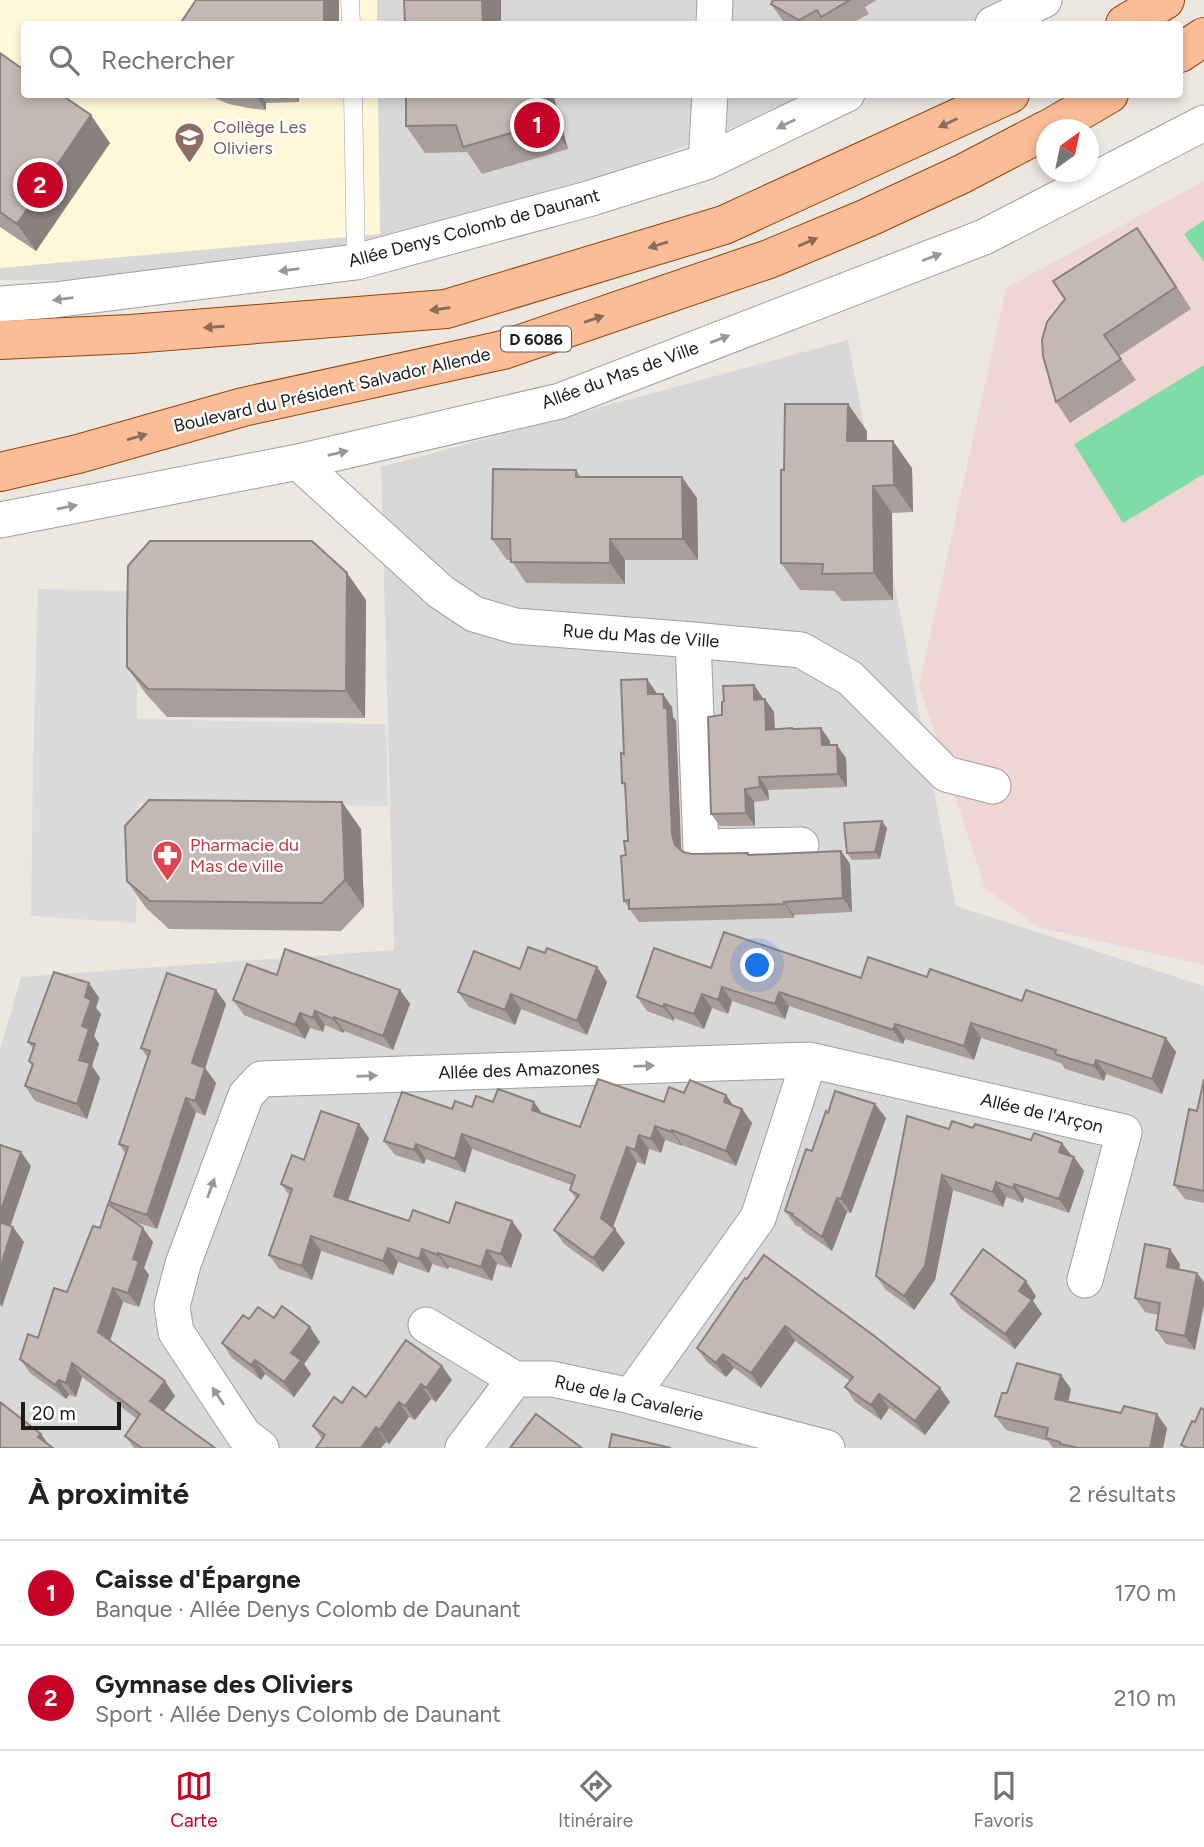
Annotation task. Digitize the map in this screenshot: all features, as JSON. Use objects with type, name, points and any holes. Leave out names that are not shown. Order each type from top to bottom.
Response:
[{"type":"main road","points":[[1130,21],[1165,0]]},
{"type":"main road","points":[[1183,50],[1204,37]]},
{"type":"main road","points":[[0,340],[131,334],[446,309],[724,225],[1001,98]]},
{"type":"main road","name":"Boulevard du Président Salvador Allende","points":[[1066,119],[1102,98]]},
{"type":"main road","name":"Boulevard du Président Salvador Allende","points":[[0,472],[78,454],[243,407],[503,350],[769,259],[867,218],[1036,136]]},
{"type":"street","points":[[714,21],[715,0]]},
{"type":"street","points":[[999,21],[1044,0]]},
{"type":"street","points":[[706,162],[710,98]]},
{"type":"street","name":"Allée Denys Colomb de Daunant","points":[[0,304],[54,300],[356,262],[588,198],[706,162],[839,98]]},
{"type":"street","name":"Allée du Mas de Ville","points":[[0,520],[298,462],[560,401],[984,237],[1204,123]]},
{"type":"street","name":"Rue du Mas de Ville","points":[[298,462],[441,592],[474,614],[515,626],[802,650],[850,678],[946,774],[993,786]]},
{"type":"street","points":[[694,640],[701,847],[801,845]]},
{"type":"street","points":[[631,1396],[758,1218],[809,1060]]},
{"type":"street","name":"Allée de l'Arçon","points":[[809,1060],[1124,1132],[1085,1280]]},
{"type":"street","name":"Allée des Amazones","points":[[261,1448],[244,1434],[176,1332],[172,1306],[183,1264],[246,1095],[261,1079],[809,1060]]},
{"type":"street","points":[[426,1325],[515,1378],[463,1448]]},
{"type":"street","name":"Rue de la Cavalerie","points":[[515,1378],[552,1379],[631,1396],[827,1448]]},
{"type":"lane","points":[[350,0],[351,21]]},
{"type":"lane","points":[[353,98],[356,262]]},
{"type":"shaded area","points":[[0,0],[1055,0],[1001,21],[21,21],[21,98],[807,98],[340,282],[0,280]]},
{"type":"shaded area","name":"Collège Les Oliviers","points":[[0,0],[377,0],[377,21],[21,21],[21,98],[378,98],[380,234],[0,268]]},
{"type":"shaded area","points":[[1204,181],[1204,965],[1038,927],[985,888],[919,685],[1006,288]]},
{"type":"shaded area","points":[[848,340],[956,906],[1204,986],[1204,1448],[0,1448],[0,1050],[21,977],[394,950],[381,467]]},
{"type":"shaded area","points":[[38,589],[137,591],[137,719],[386,724],[388,806],[139,803],[136,923],[31,916]]},
{"type":"green space","points":[[1204,220],[1204,262],[1184,234]]},
{"type":"green space","points":[[1204,365],[1204,474],[1123,523],[1074,444]]},
{"type":"building","points":[[196,0],[324,0],[324,21],[182,21]]},
{"type":"building","points":[[404,0],[482,0],[483,21],[405,21]]},
{"type":"building","points":[[773,0],[850,0],[821,17],[817,10],[799,20],[771,4]]},
{"type":"building","points":[[0,53],[21,68],[21,98],[66,98],[91,115],[17,224],[0,212]]},
{"type":"building","points":[[406,98],[543,98],[549,122],[463,147],[456,125],[406,126]]},
{"type":"building","points":[[1137,228],[1176,287],[1104,335],[1121,359],[1056,402],[1043,356],[1042,340],[1047,322],[1065,299],[1053,281]]},
{"type":"building","points":[[785,404],[848,404],[847,441],[893,441],[894,485],[873,486],[874,573],[822,574],[823,564],[781,563],[781,470],[784,470]]},
{"type":"building","points":[[493,469],[576,470],[576,477],[682,477],[683,539],[610,539],[610,563],[511,562],[510,539],[492,539]]},
{"type":"building","points":[[150,541],[312,541],[347,573],[346,691],[148,689],[127,667],[127,622],[128,566]]},
{"type":"building","points":[[647,679],[648,694],[663,694],[664,708],[667,708],[672,834],[675,845],[683,852],[692,854],[748,855],[841,851],[843,898],[784,902],[785,904],[629,909],[629,900],[624,901],[621,856],[626,855],[624,841],[628,841],[625,783],[622,783],[621,753],[624,754],[621,680]]},
{"type":"building","points":[[754,685],[754,700],[765,699],[766,730],[821,728],[822,745],[837,745],[838,774],[759,777],[760,787],[745,789],[746,813],[711,814],[708,717],[722,715],[723,686]]},
{"type":"building","points":[[149,800],[342,802],[345,880],[322,903],[150,901],[127,881],[125,826]]},
{"type":"building","points":[[882,821],[875,852],[847,853],[844,823]]},
{"type":"building","points":[[724,932],[861,978],[868,957],[927,977],[930,969],[1022,1001],[1026,990],[1166,1038],[1152,1079],[1096,1060],[1094,1066],[1055,1054],[1056,1050],[971,1023],[964,1046],[895,1024],[893,1030],[779,992],[775,1004],[722,987],[718,1000],[702,994],[694,1014],[664,1004],[663,1007],[637,997],[654,948],[711,968]]},
{"type":"building","points":[[528,947],[545,953],[547,948],[597,967],[577,1021],[511,994],[505,1010],[458,992],[474,951],[520,969]]},
{"type":"building","points":[[285,949],[400,990],[383,1036],[315,1011],[313,1018],[300,1013],[295,1025],[233,1000],[247,964],[277,975]]},
{"type":"building","points":[[54,972],[89,983],[85,997],[91,1000],[82,1026],[89,1029],[79,1060],[90,1063],[77,1104],[25,1086],[33,1064],[29,1061],[35,1044],[28,1042]]},
{"type":"building","points":[[167,973],[216,990],[192,1063],[205,1068],[195,1101],[186,1098],[147,1215],[109,1202],[128,1147],[119,1144],[150,1051],[141,1048]]},
{"type":"building","points":[[598,1079],[664,1102],[669,1087],[684,1093],[690,1080],[726,1095],[724,1102],[742,1109],[726,1151],[655,1126],[651,1139],[639,1135],[635,1150],[627,1147],[601,1218],[615,1229],[593,1258],[554,1230],[579,1195],[570,1190],[575,1175],[462,1134],[455,1159],[416,1144],[414,1150],[384,1141],[402,1092],[452,1109],[455,1101],[472,1107],[476,1096],[493,1102],[498,1089],[534,1102],[532,1110],[580,1127]]},
{"type":"building","points":[[1204,1079],[1204,1191],[1174,1185],[1189,1109],[1197,1111]]},
{"type":"building","points":[[835,1091],[875,1104],[841,1199],[837,1198],[822,1237],[793,1214],[785,1211],[806,1149],[812,1151]]},
{"type":"building","points":[[321,1111],[359,1124],[334,1196],[409,1221],[413,1210],[449,1223],[456,1202],[512,1221],[501,1254],[487,1250],[481,1267],[422,1249],[419,1259],[388,1248],[383,1261],[311,1236],[302,1266],[269,1255],[292,1189],[281,1184],[292,1155],[304,1160]]},
{"type":"building","points":[[907,1116],[949,1129],[952,1121],[973,1128],[975,1124],[1031,1140],[1034,1133],[1062,1143],[1059,1152],[1074,1157],[1059,1199],[1014,1184],[1013,1188],[996,1182],[993,1192],[942,1175],[925,1266],[904,1296],[876,1276]]},
{"type":"building","points":[[0,1145],[21,1152],[0,1213]]},
{"type":"building","points":[[108,1204],[143,1228],[133,1259],[139,1261],[128,1293],[113,1288],[98,1332],[165,1381],[150,1401],[215,1448],[142,1448],[125,1436],[140,1414],[72,1363],[66,1383],[59,1380],[55,1385],[20,1359],[28,1334],[38,1338],[54,1288],[67,1292],[93,1226],[100,1228]]},
{"type":"building","points":[[0,1222],[13,1227],[0,1268]]},
{"type":"building","points":[[1145,1244],[1170,1249],[1167,1267],[1197,1273],[1185,1336],[1156,1330],[1160,1303],[1135,1298]]},
{"type":"building","points":[[983,1249],[1026,1281],[1019,1291],[1032,1300],[1005,1334],[951,1294]]},
{"type":"building","points":[[764,1255],[940,1388],[915,1421],[879,1394],[871,1405],[845,1387],[853,1377],[785,1326],[751,1373],[723,1354],[716,1363],[697,1348]]},
{"type":"building","points":[[282,1306],[310,1327],[291,1353],[301,1360],[284,1382],[255,1360],[251,1365],[222,1343],[243,1315],[249,1319],[258,1307],[274,1318]]},
{"type":"building","points":[[406,1340],[442,1366],[426,1388],[421,1384],[405,1406],[399,1402],[379,1430],[376,1427],[361,1448],[316,1448],[325,1435],[313,1426],[334,1397],[342,1403],[353,1387],[366,1397]]},
{"type":"building","points":[[1017,1363],[1061,1375],[1055,1399],[1121,1413],[1124,1406],[1157,1414],[1150,1448],[1079,1448],[1046,1438],[1048,1428],[995,1416],[1002,1393],[1007,1393]]},
{"type":"building","points":[[0,1402],[41,1434],[38,1437],[53,1448],[0,1448]]},
{"type":"building","points":[[1201,1408],[1204,1410],[1204,1448],[1181,1445],[1192,1421],[1195,1422]]},
{"type":"building","points":[[536,1414],[582,1448],[510,1448]]},
{"type":"building","points":[[612,1434],[671,1448],[609,1448]]},
{"type":"place","name":"Caisse d'Épargne","points":[[537,125]]},
{"type":"place","name":"Collège Les Oliviers","points":[[190,164]]},
{"type":"place","name":"Gymnase des Oliviers","points":[[40,185]]},
{"type":"place","name":"Pharmacie du Mas de ville","points":[[167,882]]}]
